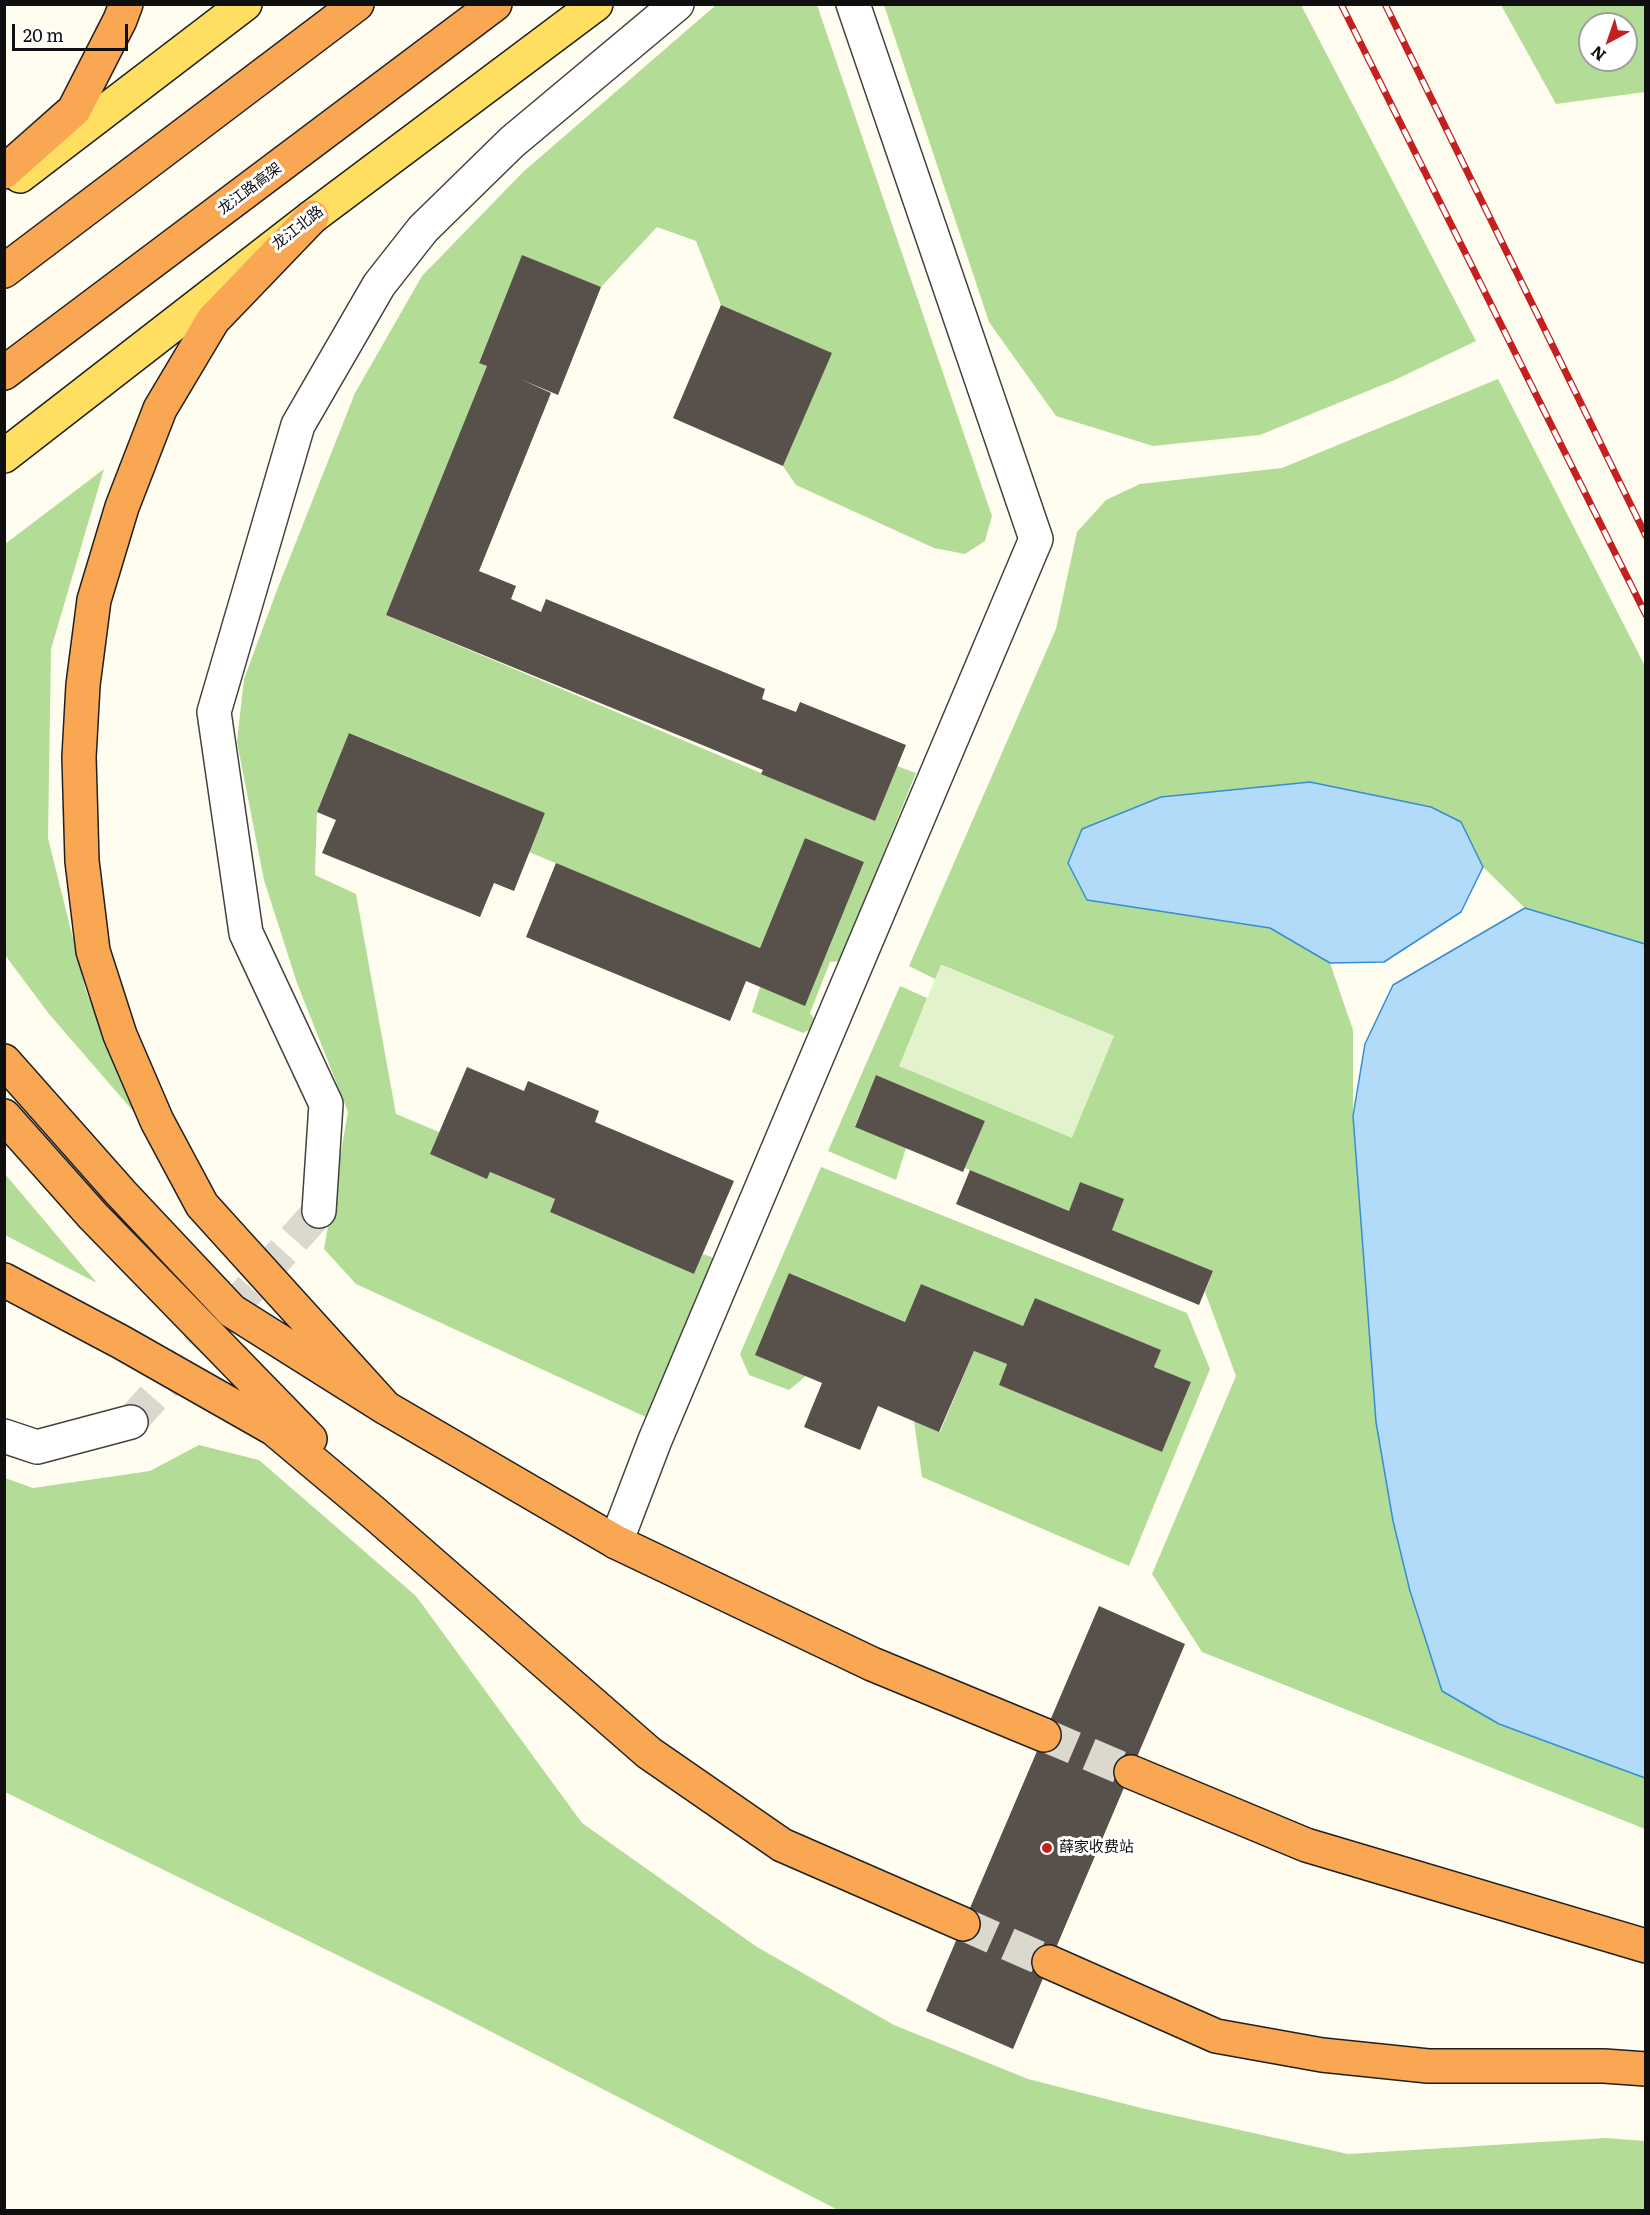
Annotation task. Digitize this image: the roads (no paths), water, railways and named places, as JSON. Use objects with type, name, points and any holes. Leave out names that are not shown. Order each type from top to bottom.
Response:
[{"type":"highway","points":[[4,172],[74,110],[126,4]]},
{"type":"highway","points":[[4,271],[357,4]]},
{"type":"highway","name":"龙江路高架","points":[[4,373],[495,4]]},
{"type":"highway","points":[[312,217],[213,320],[160,409],[122,507],[94,600],[83,685],[79,757],[82,861],[93,951],[120,1035],[157,1121],[202,1205],[386,1408]]},
{"type":"highway","points":[[4,1061],[121,1193],[232,1311],[386,1408],[616,1542],[872,1664],[1044,1736]]},
{"type":"highway","points":[[4,1116],[93,1216],[293,1420],[374,1513]]},
{"type":"highway","points":[[4,1280],[121,1342],[274,1429],[374,1513],[649,1753],[782,1845],[963,1924]]},
{"type":"highway","points":[[1131,1772],[1306,1845],[1646,1946]]},
{"type":"highway","points":[[1049,1962],[1216,2036],[1310,2053],[1428,2066],[1604,2066],[1646,2069]]},
{"type":"main road","points":[[4,187],[245,4]]},
{"type":"main road","name":"龙江北路","points":[[4,456],[312,217],[596,4]]},
{"type":"lane","points":[[320,1211],[326,1104],[246,933],[214,712],[294,437],[298,425],[379,285],[423,229],[512,142],[677,4]]},
{"type":"lane","points":[[616,1542],[655,1440],[1036,539],[853,4]]},
{"type":"lane","points":[[4,1436],[37,1447],[131,1422]]},
{"type":"water","points":[[1310,782],[1431,807],[1461,822],[1483,867],[1461,912],[1384,962],[1330,963],[1270,928],[1087,900],[1068,863],[1082,829],[1161,797]]},
{"type":"water","points":[[1525,908],[1645,944],[1645,1778],[1499,1724],[1442,1691],[1410,1591],[1393,1521],[1376,1422],[1353,1116],[1365,1044],[1393,985]]},
{"type":"tunnel","points":[[131,1422],[319,1211]]},
{"type":"tunnel","points":[[1044,1735],[1131,1772]]},
{"type":"tunnel","points":[[963,1924],[1049,1962]]},
{"type":"railway","points":[[1341,4],[1646,615]]},
{"type":"railway","points":[[1385,4],[1646,536]]},
{"type":"place","name":"薛家收费站","points":[[1047,1848]]}]
